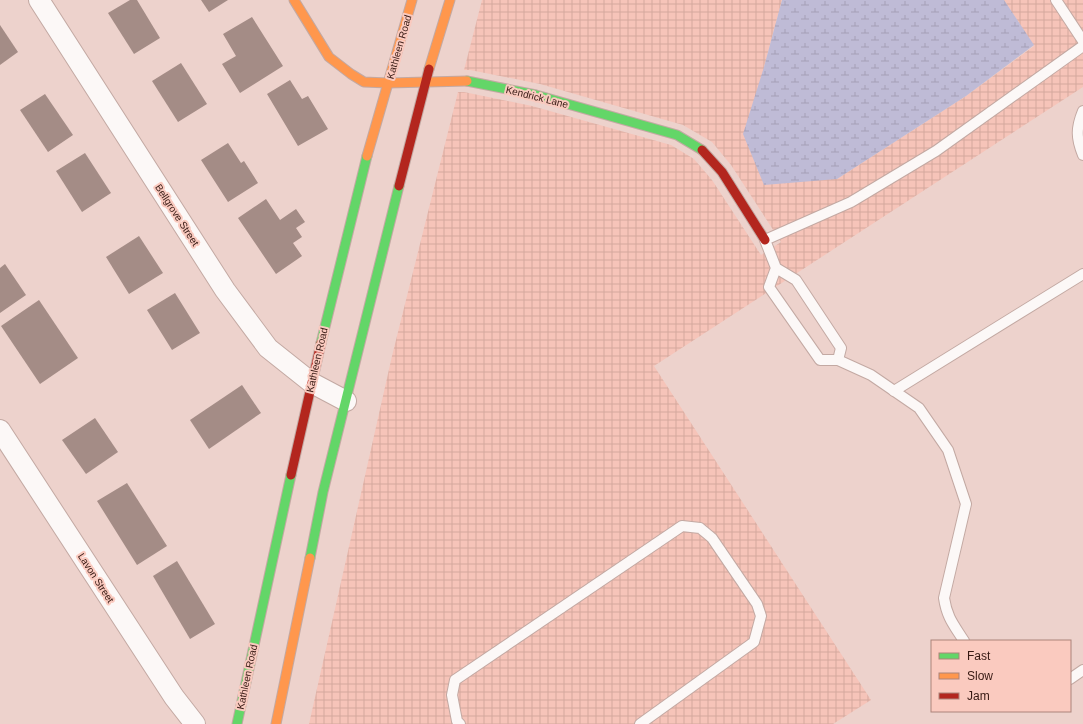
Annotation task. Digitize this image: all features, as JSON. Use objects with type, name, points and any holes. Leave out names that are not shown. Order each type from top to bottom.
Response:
[{"type":"main road","name":"Kendrick Lane","points":[[294,0],[329,56],[351,74],[364,82],[388,83],[466,81],[536,95],[676,135],[702,150],[722,172],[765,240]]},
{"type":"main road","name":"Kathleen Road","points":[[237,724],[312,384],[368,150],[412,0]]},
{"type":"main road","points":[[276,724],[323,492],[425,82],[450,0]]},
{"type":"street","name":"Bellgrove Street","points":[[39,0],[225,290],[268,348],[312,384],[346,401]]},
{"type":"street","name":"Lavon Street","points":[[0,430],[174,697],[195,724]]},
{"type":"lane","points":[[1056,0],[1083,41]]},
{"type":"lane","points":[[838,360],[841,348],[796,280],[776,268],[765,240],[850,202],[936,151],[1083,46]]},
{"type":"lane","points":[[1083,111],[1078,123],[1077,141],[1083,155]]},
{"type":"lane","points":[[776,268],[769,287],[820,360],[838,360],[871,375],[919,408],[948,450],[966,504],[944,598],[946,611],[950,620],[963,640]]},
{"type":"lane","points":[[894,391],[1083,274]]},
{"type":"lane","points":[[460,724],[457,721],[452,695],[455,680],[682,526],[700,528],[712,538],[757,604],[761,616],[754,642],[640,724]]},
{"type":"lane","points":[[1071,678],[1083,670]]},
{"type":"shaded area","points":[[482,0],[782,0],[764,67],[837,179],[966,96],[1034,46],[1004,0],[1083,0],[1083,87],[654,366],[871,700],[833,724],[309,724],[392,356],[458,92],[532,106],[671,145],[694,159],[712,180],[761,255],[781,242],[731,165],[712,142],[683,125],[540,84],[464,70]]},
{"type":"green space","points":[[782,0],[1004,0],[1034,45],[966,96],[837,179],[764,185],[743,134],[764,67]]},
{"type":"building","points":[[130,0],[137,0],[160,38],[134,54],[108,13]]},
{"type":"building","points":[[201,0],[228,0],[209,12]]},
{"type":"building","points":[[252,17],[283,66],[240,93],[222,64],[236,56],[223,34]]},
{"type":"building","points":[[0,25],[18,52],[0,65]]},
{"type":"building","points":[[181,63],[207,104],[178,122],[152,81]]},
{"type":"building","points":[[290,80],[302,99],[308,96],[328,129],[298,146],[267,94]]},
{"type":"building","points":[[45,94],[73,135],[48,152],[20,110]]},
{"type":"building","points":[[228,143],[241,163],[244,161],[258,183],[228,202],[201,160]]},
{"type":"building","points":[[85,153],[111,193],[82,212],[56,171]]},
{"type":"building","points":[[266,199],[280,220],[296,209],[305,222],[296,228],[302,237],[293,243],[302,256],[276,274],[238,218]]},
{"type":"building","points":[[139,236],[163,273],[129,294],[106,257]]},
{"type":"building","points":[[5,264],[26,295],[0,313],[0,268]]},
{"type":"building","points":[[175,293],[200,333],[172,350],[147,310]]},
{"type":"building","points":[[39,300],[78,358],[40,384],[1,326]]},
{"type":"building","points":[[242,385],[261,413],[209,449],[190,420]]},
{"type":"building","points":[[95,418],[118,452],[86,474],[62,440]]},
{"type":"building","points":[[127,483],[167,546],[137,565],[97,501]]},
{"type":"building","points":[[177,561],[215,624],[190,639],[153,576]]},
{"type":"traffic: fast","points":[[467,81],[536,95],[677,135],[702,150]]},
{"type":"traffic: fast","points":[[321,343],[367,156]]},
{"type":"traffic: fast","points":[[310,558],[323,492],[399,186]]},
{"type":"traffic: fast","points":[[237,724],[291,475]]},
{"type":"traffic: slow","points":[[294,0],[329,57],[364,82],[388,83],[467,81]]},
{"type":"traffic: slow","points":[[367,156],[412,0]]},
{"type":"traffic: slow","points":[[429,69],[450,0]]},
{"type":"traffic: slow","points":[[276,724],[310,558]]},
{"type":"traffic: jam","points":[[399,186],[429,69]]},
{"type":"traffic: jam","points":[[702,150],[722,172],[765,240]]},
{"type":"traffic: jam","points":[[291,475],[321,343]]}]
